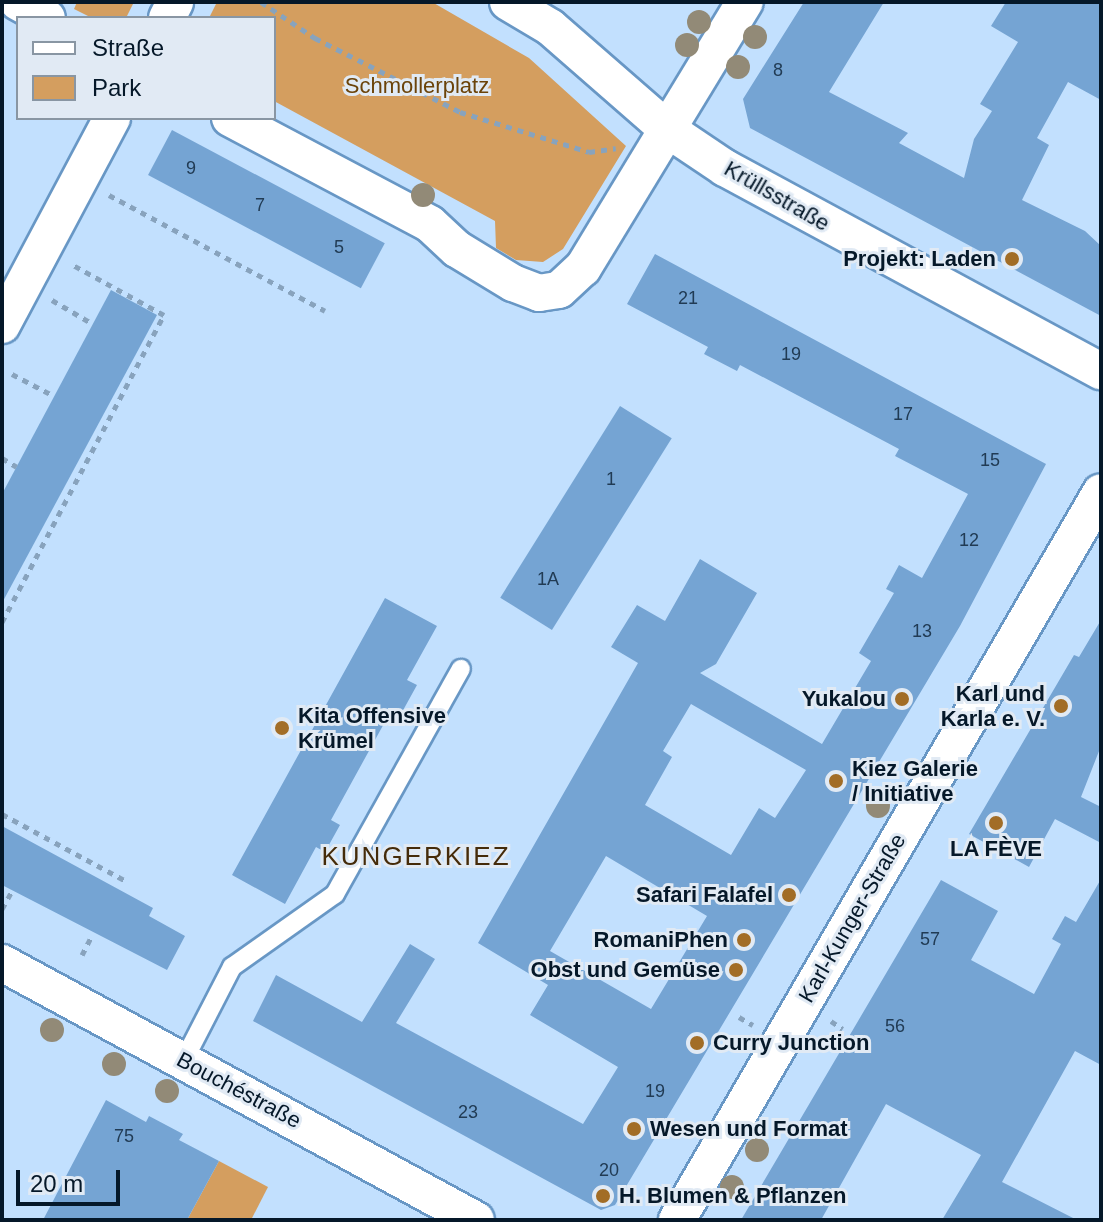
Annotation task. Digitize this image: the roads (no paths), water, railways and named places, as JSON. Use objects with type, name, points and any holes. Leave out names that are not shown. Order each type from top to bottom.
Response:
[{"type":"street","points":[[18,2],[43,16]]},
{"type":"street","points":[[508,2],[550,27],[667,129]]},
{"type":"street","points":[[234,120],[430,224],[457,249],[539,293],[559,290],[583,268],[745,2]]},
{"type":"street","points":[[2,325],[111,120]]},
{"type":"street","name":"Krüllsstraße","points":[[667,129],[892,261],[1101,371]]},
{"type":"street","name":"Karl-Kunger-Straße","points":[[677,1220],[1101,492]]},
{"type":"street","name":"Bouchéstraße","points":[[2,963],[476,1220]]},
{"type":"lane","points":[[184,1060],[232,967],[335,894],[461,669]]},
{"type":"place","name":"Projekt: Laden","points":[[1012,259]]},
{"type":"place","name":"Yukalou","points":[[902,699]]},
{"type":"place","name":"Karl und Karla e. V.","points":[[1061,706]]},
{"type":"place","name":"Kita Offensive Krümel","points":[[282,728]]},
{"type":"place","name":"Kiez Galerie / Initiative","points":[[836,781]]},
{"type":"place","name":"LA FÈVE","points":[[996,823]]},
{"type":"place","name":"Safari Falafel","points":[[789,895]]},
{"type":"place","name":"RomaniPhen","points":[[744,940]]},
{"type":"place","name":"Obst und Gemüse","points":[[736,970]]},
{"type":"place","name":"Curry Junction","points":[[697,1043]]},
{"type":"place","name":"Wesen und Format","points":[[634,1129]]},
{"type":"place","name":"H. Blumen & Pflanzen","points":[[603,1196]]},
{"type":"district","name":"KUNGERKIEZ","points":[[416,857]]},
{"type":"park label","name":"Schmollerplatz","points":[[417,86]]}]
